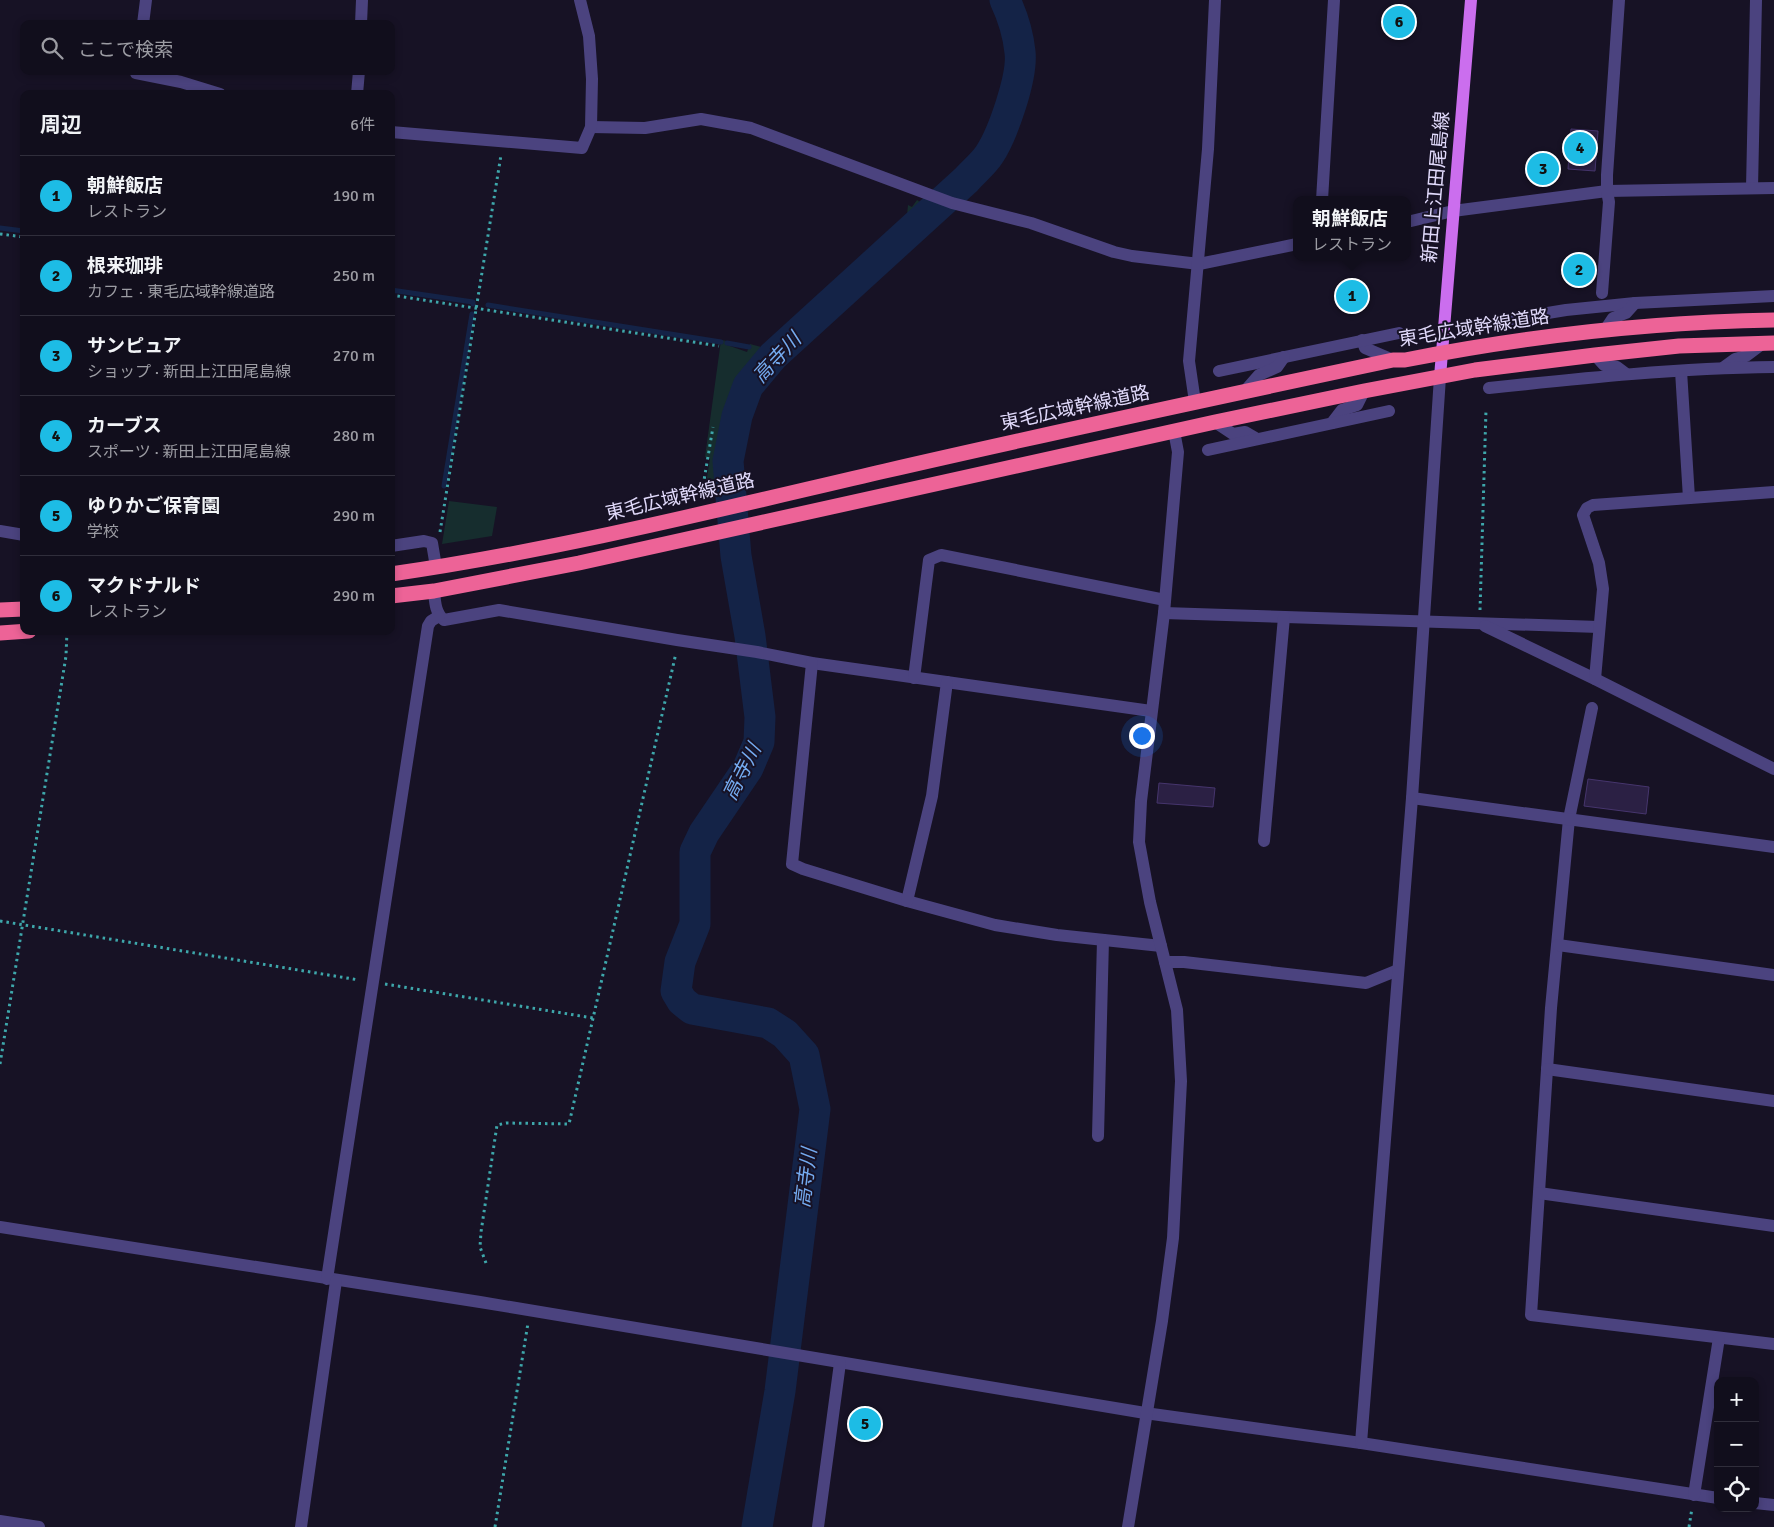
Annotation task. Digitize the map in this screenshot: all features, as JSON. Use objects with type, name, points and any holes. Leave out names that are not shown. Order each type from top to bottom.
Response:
[{"type":"highway","name":"東毛広域幹線道路","points":[[395,573],[564,544],[1034,437],[1393,360],[1405,360],[1442,352],[1531,338],[1604,330],[1774,320]]},
{"type":"highway","points":[[395,596],[434,591],[579,563],[1215,422],[1440,377],[1535,362],[1679,346],[1768,344]]},
{"type":"highway","points":[[0,610],[20,609]]},
{"type":"highway","points":[[0,633],[20,632]]},
{"type":"main road","name":"新田上江田尾島線","points":[[1440,377],[1471,0]]},
{"type":"street","points":[[144,20],[146,0]]},
{"type":"street","points":[[361,20],[362,0]]},
{"type":"street","points":[[395,132],[582,148],[591,127],[592,79],[589,36],[580,0]]},
{"type":"street","points":[[1195,402],[1190,361],[1208,149],[1215,0]]},
{"type":"street","points":[[1322,196],[1334,0]]},
{"type":"street","points":[[1602,293],[1609,202],[1607,191],[1619,0]]},
{"type":"street","points":[[1752,188],[1756,0]]},
{"type":"street","points":[[146,75],[207,90]]},
{"type":"street","points":[[358,90],[359,75]]},
{"type":"street","points":[[591,127],[644,128],[701,119],[751,128],[952,203],[1031,223],[1114,252],[1151,259],[1199,264],[1293,245]]},
{"type":"street","points":[[1411,221],[1453,211],[1607,191],[1774,188]]},
{"type":"street","points":[[1511,319],[1566,310],[1635,303],[1774,296]]},
{"type":"street","points":[[1604,330],[1613,318],[1626,313],[1635,303]]},
{"type":"street","points":[[1219,370],[1399,333]]},
{"type":"street","points":[[1362,340],[1365,348],[1393,360]]},
{"type":"street","points":[[1724,368],[1735,359],[1746,356],[1768,344]]},
{"type":"street","points":[[1595,355],[1604,365],[1617,367],[1625,373]]},
{"type":"street","points":[[1245,391],[1259,376],[1277,366],[1284,357]]},
{"type":"street","points":[[1489,388],[1625,373],[1774,367]]},
{"type":"street","points":[[1682,371],[1690,498]]},
{"type":"street","points":[[1361,1443],[1412,798],[1422,622],[1440,377]]},
{"type":"street","points":[[1332,422],[1342,410],[1357,405],[1364,391]]},
{"type":"street","points":[[1208,450],[1389,411]]},
{"type":"street","points":[[1215,422],[1234,434],[1245,432],[1257,439]]},
{"type":"street","points":[[1128,1527],[1145,1413],[1162,1321],[1173,1238],[1181,1081],[1177,1010],[1139,842],[1140,801],[1164,607],[1178,447],[1174,431]]},
{"type":"street","points":[[1595,679],[1603,589],[1583,515],[1587,508],[1593,505],[1774,492]]},
{"type":"street","points":[[0,531],[20,534]]},
{"type":"street","points":[[395,545],[424,541],[432,543],[436,567]]},
{"type":"street","points":[[914,678],[930,560],[941,555],[1164,607],[1284,617],[1599,627]]},
{"type":"street","points":[[434,591],[435,606],[439,616],[444,620],[499,610],[757,652],[812,663],[1151,711]]},
{"type":"street","points":[[301,1527],[331,1280],[374,982],[428,626],[431,621],[439,616]]},
{"type":"street","points":[[1264,841],[1284,617]]},
{"type":"street","points":[[1480,623],[1774,769]]},
{"type":"street","points":[[812,663],[792,864],[802,870],[995,925],[1058,935],[1161,946]]},
{"type":"street","points":[[907,901],[932,796],[947,682]]},
{"type":"street","points":[[1592,708],[1569,819],[1547,1069],[1531,1315],[1774,1344]]},
{"type":"street","points":[[1412,798],[1774,847]]},
{"type":"street","points":[[1098,1136],[1103,940]]},
{"type":"street","points":[[1558,945],[1774,975]]},
{"type":"street","points":[[1165,962],[1184,962],[1366,983],[1398,970]]},
{"type":"street","points":[[1547,1069],[1774,1101]]},
{"type":"street","points":[[1539,1193],[1774,1226]]},
{"type":"street","points":[[0,1227],[530,1311],[1145,1413],[1361,1443],[1714,1498]]},
{"type":"street","points":[[1694,1495],[1719,1338]]},
{"type":"street","points":[[818,1527],[840,1363]]},
{"type":"street","points":[[1759,1503],[1774,1505]]},
{"type":"street","points":[[0,1521],[39,1527]]},
{"type":"path","points":[[432,543],[439,533],[503,142]]},
{"type":"path","points":[[0,234],[20,236]]},
{"type":"path","points":[[395,296],[718,346]]},
{"type":"path","points":[[1480,623],[1486,410]]},
{"type":"path","points":[[709,512],[701,495],[713,427]]},
{"type":"path","points":[[0,1064],[66,656],[67,635]]},
{"type":"path","points":[[486,1263],[480,1247],[481,1232],[497,1125],[506,1123],[569,1124],[677,652],[677,640]]},
{"type":"path","points":[[0,921],[593,1018]]},
{"type":"path","points":[[495,1527],[530,1311]]},
{"type":"green space","points":[[917,200],[925,205],[766,354],[744,378],[733,404],[725,434],[721,465],[723,485],[705,490],[710,458],[705,457],[721,340],[727,341],[727,345],[747,352],[750,344],[765,348],[907,215],[908,205],[912,207]]},
{"type":"green space","points":[[449,501],[497,507],[492,536],[442,544]]},
{"type":"building","points":[[1571,129],[1598,131],[1595,171],[1568,169]]},
{"type":"building","points":[[1588,779],[1649,787],[1646,814],[1584,806]]},
{"type":"building","points":[[1159,783],[1215,788],[1213,807],[1157,803]]},
{"type":"waterway","name":"高寺川","points":[[757,1527],[780,1391],[815,1109],[804,1055],[785,1034],[768,1023],[692,1009],[682,1001],[676,991],[680,962],[695,924],[695,852],[704,833],[748,768],[759,742],[760,717],[750,636],[736,556],[728,461],[737,416],[748,386],[773,356],[966,180],[989,155],[1006,120],[1015,90],[1020,62],[1020,52],[1013,19],[1005,0]]},
{"type":"waterway","points":[[0,228],[20,230]]},
{"type":"waterway","points":[[395,291],[473,302],[473,304]]},
{"type":"waterway","points":[[488,305],[721,342]]},
{"type":"waterway","points":[[444,486],[472,314]]},
{"type":"waterway","points":[[727,343],[749,347]]},
{"type":"place","name":"マクドナルド","points":[[1399,22]]},
{"type":"place","name":"カーブス","points":[[1580,148]]},
{"type":"place","name":"サンピュア","points":[[1543,169]]},
{"type":"place","name":"根来珈琲","points":[[1579,270]]},
{"type":"place","name":"朝鮮飯店","points":[[1352,296]]},
{"type":"place","name":"ゆりかご保育園","points":[[865,1424]]}]
